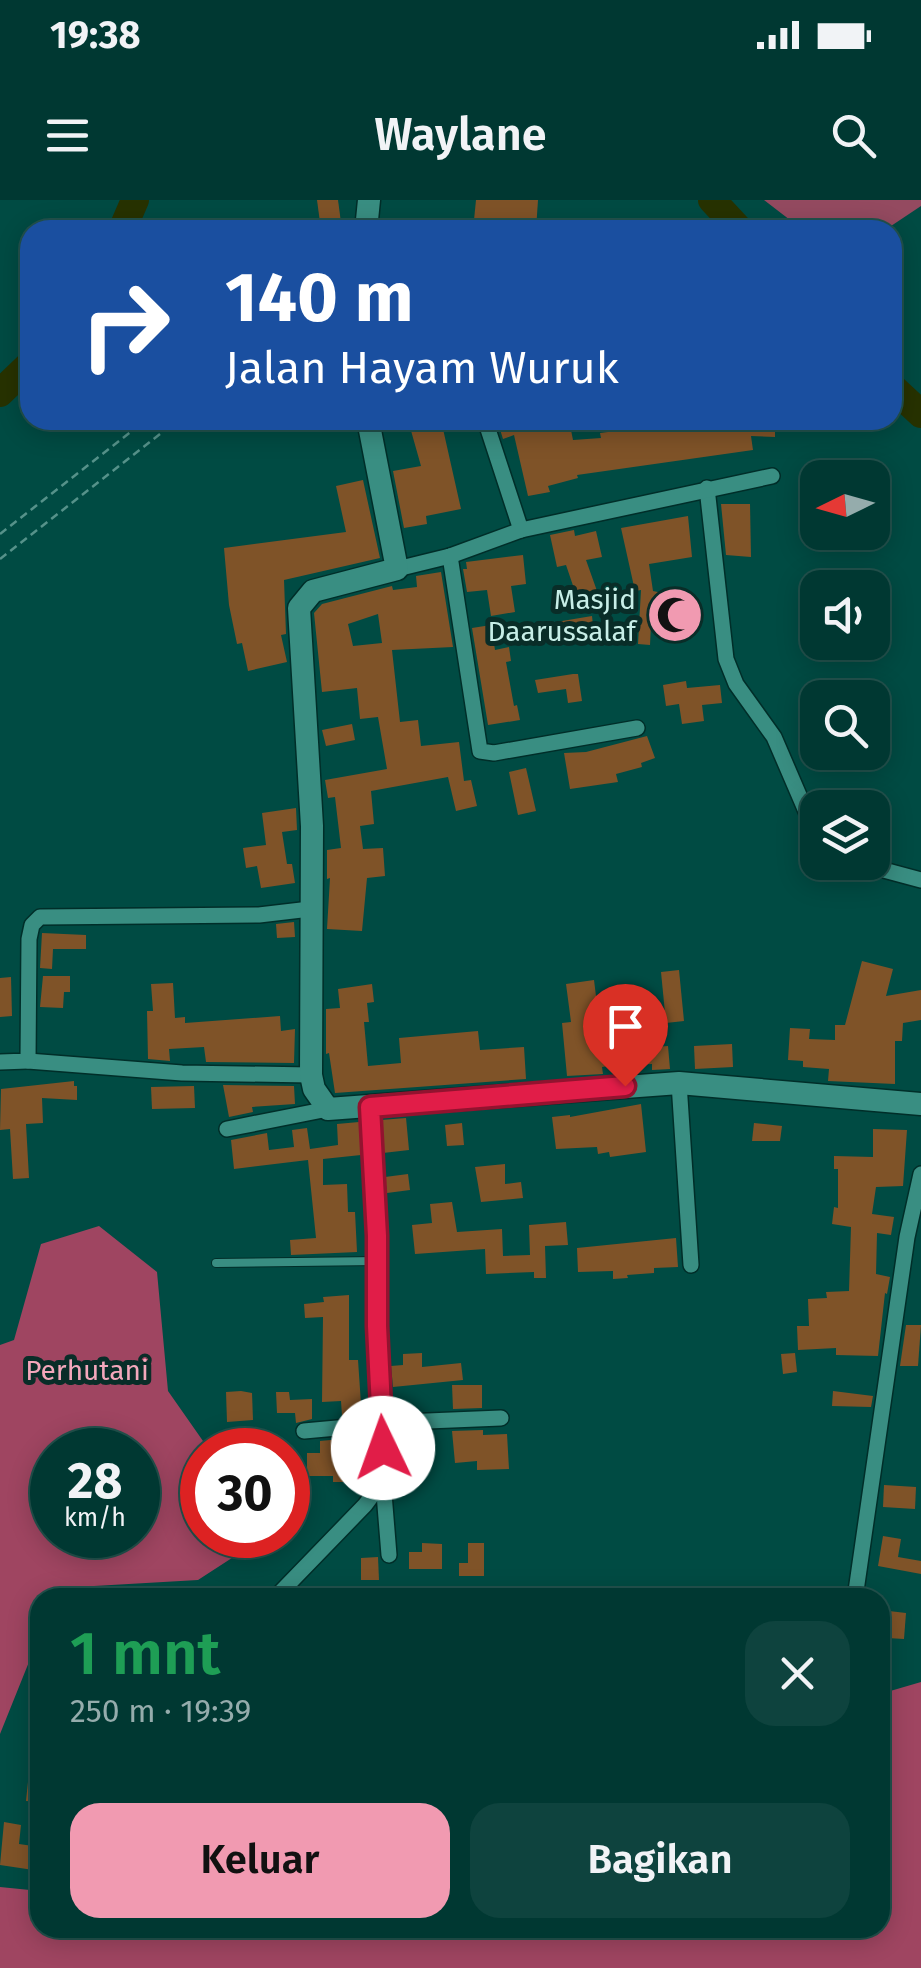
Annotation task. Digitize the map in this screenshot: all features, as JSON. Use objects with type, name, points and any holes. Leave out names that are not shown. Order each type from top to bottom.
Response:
[{"type":"street","points":[[370,430],[397,570]]},
{"type":"street","points":[[488,430],[521,530]]},
{"type":"street","points":[[328,1109],[314,1089],[311,1075],[310,774],[302,600],[313,591],[450,556],[521,530],[772,476]]},
{"type":"street","points":[[707,488],[726,659],[736,684],[774,737],[800,798]]},
{"type":"street","points":[[450,556],[480,750],[494,753],[637,728]]},
{"type":"street","points":[[890,872],[921,880]]},
{"type":"street","points":[[28,1061],[29,939],[32,924],[40,918],[259,916],[310,908]]},
{"type":"street","points":[[0,1062],[182,1073],[311,1075]]},
{"type":"street","points":[[679,1083],[691,1266]]},
{"type":"street","points":[[227,1129],[328,1109],[679,1083],[921,1104]]},
{"type":"street","points":[[370,1107],[389,1555]]},
{"type":"street","points":[[855,1588],[907,1237],[921,1174]]},
{"type":"street","points":[[310,1430],[501,1418]]},
{"type":"street","points":[[285,1588],[383,1482]]},
{"type":"lane","points":[[621,1037],[625,1086]]},
{"type":"lane","points":[[216,1262],[378,1261]]},
{"type":"path","points":[[0,534],[133,430]]},
{"type":"path","points":[[0,559],[165,430]]},
{"type":"shaded area","points":[[764,200],[921,200],[921,206],[900,220],[790,220]]},
{"type":"green space","name":"Perhutani","points":[[99,1226],[157,1272],[168,1391],[194,1428],[180,1428],[180,1558],[232,1558],[198,1580],[30,1588],[30,1659],[0,1734],[0,1345],[14,1340],[41,1244]]},
{"type":"green space","points":[[921,1682],[921,1968],[0,1968],[0,1887],[30,1890],[30,1938],[890,1938],[890,1691]]},
{"type":"building","points":[[317,200],[338,200],[341,220],[320,220]]},
{"type":"building","points":[[476,200],[538,200],[537,220],[474,220]]},
{"type":"building","points":[[411,430],[443,430],[461,509],[426,516],[427,524],[404,528],[393,471],[421,466]]},
{"type":"building","points":[[500,430],[571,430],[573,440],[601,438],[600,433],[624,430],[775,430],[775,437],[751,436],[753,450],[577,475],[578,478],[548,486],[550,492],[528,496],[514,435],[503,439]]},
{"type":"building","points":[[363,480],[380,558],[284,580],[286,634],[281,635],[287,662],[248,671],[242,643],[237,644],[229,605],[224,548],[346,532],[336,486]]},
{"type":"building","points":[[721,504],[750,504],[751,557],[726,555]]},
{"type":"building","points":[[688,516],[692,557],[649,564],[653,591],[691,599],[684,631],[651,624],[650,645],[638,644],[641,590],[635,591],[621,528]]},
{"type":"building","points":[[574,530],[575,536],[596,531],[602,557],[586,560],[602,605],[582,612],[566,565],[557,567],[550,535]]},
{"type":"building","points":[[523,555],[526,584],[511,586],[515,612],[491,616],[487,590],[467,592],[463,569],[467,569],[466,562]]},
{"type":"building","points":[[441,572],[453,647],[392,650],[400,722],[418,720],[421,746],[459,742],[464,781],[471,780],[477,806],[456,811],[448,777],[371,791],[374,824],[360,826],[363,849],[383,848],[385,876],[367,878],[362,931],[327,929],[327,850],[341,848],[335,797],[328,798],[325,780],[387,769],[378,717],[360,719],[357,688],[322,692],[314,613],[322,604],[392,586],[393,590],[417,587],[416,576]],"holes":[[[378,614],[382,643],[353,646],[348,624]]]},
{"type":"building","points":[[592,616],[595,643],[577,645],[576,637],[546,640],[544,624]]},
{"type":"building","points":[[491,625],[495,650],[509,647],[511,661],[506,662],[520,720],[488,725],[472,628]]},
{"type":"building","points":[[578,674],[582,701],[568,703],[566,689],[538,693],[535,680]]},
{"type":"building","points":[[686,681],[687,688],[720,685],[722,703],[702,705],[704,721],[682,724],[679,704],[666,706],[663,685]]},
{"type":"building","points":[[352,724],[355,740],[326,746],[322,730]]},
{"type":"building","points":[[647,736],[655,758],[641,763],[642,767],[616,774],[618,782],[570,789],[564,753],[586,752]]},
{"type":"building","points":[[526,768],[536,811],[518,815],[509,772]]},
{"type":"building","points":[[296,808],[297,830],[282,832],[287,864],[292,864],[295,883],[261,888],[257,866],[246,868],[243,848],[266,845],[262,813]]},
{"type":"building","points":[[294,922],[295,937],[277,938],[276,924]]},
{"type":"building","points":[[42,933],[86,935],[86,949],[53,949],[52,969],[40,968]]},
{"type":"building","points":[[862,961],[893,969],[886,996],[921,990],[921,1020],[903,1023],[902,1041],[895,1041],[895,1084],[828,1081],[829,1069],[803,1067],[803,1061],[788,1060],[790,1028],[810,1029],[809,1039],[835,1040],[835,1025],[845,1025]]},
{"type":"building","points":[[679,970],[684,1021],[666,1023],[661,972]]},
{"type":"building","points":[[43,976],[70,976],[70,992],[64,992],[63,1008],[40,1007]]},
{"type":"building","points":[[11,977],[12,1016],[0,1017],[0,978]]},
{"type":"building","points":[[594,980],[596,996],[616,992],[623,1030],[614,1035],[616,1065],[602,1067],[603,1074],[567,1076],[562,1023],[571,1022],[566,984]]},
{"type":"building","points":[[173,983],[175,1018],[185,1017],[185,1023],[280,1016],[281,1031],[295,1029],[294,1063],[206,1062],[204,1047],[169,1049],[170,1061],[148,1059],[147,1011],[153,1011],[151,984]]},
{"type":"building","points":[[372,984],[374,1002],[367,1003],[369,1022],[364,1022],[368,1066],[401,1063],[399,1038],[478,1031],[480,1050],[524,1047],[526,1079],[335,1093],[329,1053],[326,1054],[326,1009],[340,1008],[338,989]]},
{"type":"building","points":[[627,1032],[640,1032],[640,1048],[668,1046],[670,1069],[652,1070],[652,1064],[631,1065]]},
{"type":"building","points":[[732,1044],[733,1067],[695,1069],[694,1046]]},
{"type":"building","points":[[74,1081],[77,1100],[42,1098],[43,1123],[26,1124],[29,1178],[13,1179],[10,1129],[0,1130],[1,1089]]},
{"type":"building","points":[[223,1085],[294,1086],[295,1104],[252,1107],[253,1112],[229,1117]]},
{"type":"building","points":[[194,1086],[195,1108],[152,1109],[151,1087]]},
{"type":"building","points":[[641,1104],[646,1152],[610,1157],[609,1152],[598,1154],[597,1147],[556,1149],[552,1117]]},
{"type":"building","points":[[406,1118],[409,1150],[383,1153],[381,1120]]},
{"type":"building","points":[[359,1122],[361,1155],[323,1159],[323,1185],[347,1184],[348,1212],[355,1212],[357,1252],[291,1255],[290,1240],[316,1238],[308,1160],[234,1169],[231,1140],[267,1133],[269,1150],[294,1147],[292,1130],[307,1128],[310,1149],[338,1145],[337,1124]]},
{"type":"building","points":[[462,1123],[464,1145],[447,1146],[445,1125]]},
{"type":"building","points":[[754,1123],[782,1126],[780,1141],[752,1141]]},
{"type":"building","points":[[873,1129],[907,1130],[903,1186],[876,1187],[872,1214],[894,1217],[891,1235],[877,1233],[876,1274],[890,1277],[878,1356],[836,1355],[836,1348],[798,1350],[797,1326],[809,1326],[808,1299],[827,1298],[826,1292],[849,1291],[851,1227],[832,1224],[834,1207],[838,1208],[834,1156],[873,1157]]},
{"type":"building","points":[[505,1164],[505,1184],[521,1182],[523,1198],[481,1202],[475,1167]]},
{"type":"building","points":[[408,1174],[410,1190],[387,1193],[385,1177]]},
{"type":"building","points":[[452,1202],[457,1232],[502,1229],[503,1256],[530,1255],[529,1225],[566,1222],[568,1245],[545,1246],[546,1278],[534,1278],[534,1272],[486,1274],[485,1249],[415,1254],[412,1225],[432,1223],[430,1204]]},
{"type":"building","points":[[676,1238],[678,1267],[654,1268],[654,1273],[613,1279],[613,1271],[578,1272],[577,1248]]},
{"type":"building","points":[[349,1295],[349,1360],[358,1360],[361,1404],[355,1404],[355,1415],[342,1416],[341,1401],[322,1402],[323,1317],[305,1318],[304,1304],[324,1302],[323,1297]]},
{"type":"building","points":[[906,1325],[921,1325],[918,1366],[900,1366]]},
{"type":"building","points":[[422,1353],[422,1367],[461,1363],[463,1380],[393,1387],[391,1366],[403,1365],[403,1354]]},
{"type":"building","points":[[795,1353],[797,1372],[783,1374],[781,1354]]},
{"type":"building","points":[[452,1385],[482,1385],[482,1408],[453,1409]]},
{"type":"building","points":[[833,1391],[873,1396],[871,1407],[832,1406]]},
{"type":"building","points":[[226,1392],[252,1393],[253,1420],[227,1422]]},
{"type":"building","points":[[276,1392],[289,1392],[290,1400],[312,1399],[312,1419],[296,1423],[295,1413],[277,1413]]},
{"type":"building","points":[[483,1430],[483,1435],[507,1434],[509,1469],[477,1470],[477,1461],[455,1463],[452,1431]]},
{"type":"building","points":[[427,1432],[428,1450],[395,1450],[395,1434]]},
{"type":"building","points":[[373,1436],[372,1477],[368,1482],[333,1482],[333,1476],[310,1476],[310,1453],[320,1453],[320,1441]]},
{"type":"building","points":[[884,1485],[916,1487],[915,1509],[883,1507]]},
{"type":"building","points":[[883,1536],[901,1539],[898,1557],[921,1561],[921,1574],[878,1566]]},
{"type":"building","points":[[422,1543],[442,1544],[442,1569],[409,1569],[409,1552],[422,1552]]},
{"type":"building","points":[[468,1543],[484,1543],[484,1576],[459,1576],[459,1563],[468,1563]]},
{"type":"building","points":[[378,1557],[379,1580],[361,1580],[361,1558]]},
{"type":"building","points":[[890,1611],[906,1613],[904,1639],[890,1638]]},
{"type":"building","points":[[30,1763],[30,1801],[26,1801]]},
{"type":"building","points":[[4,1822],[21,1825],[19,1844],[30,1846],[30,1870],[0,1865]]},
{"type":"waterway","points":[[126,220],[135,200]]},
{"type":"waterway","points":[[712,200],[731,220]]},
{"type":"waterway","points":[[0,393],[20,374]]},
{"type":"waterway","points":[[902,396],[921,414]]},
{"type":"place","name":"Masjid Daarussalaf","points":[[675,615]]},
{"type":"route","points":[[383,1448],[370,1107],[625,1086]]}]
